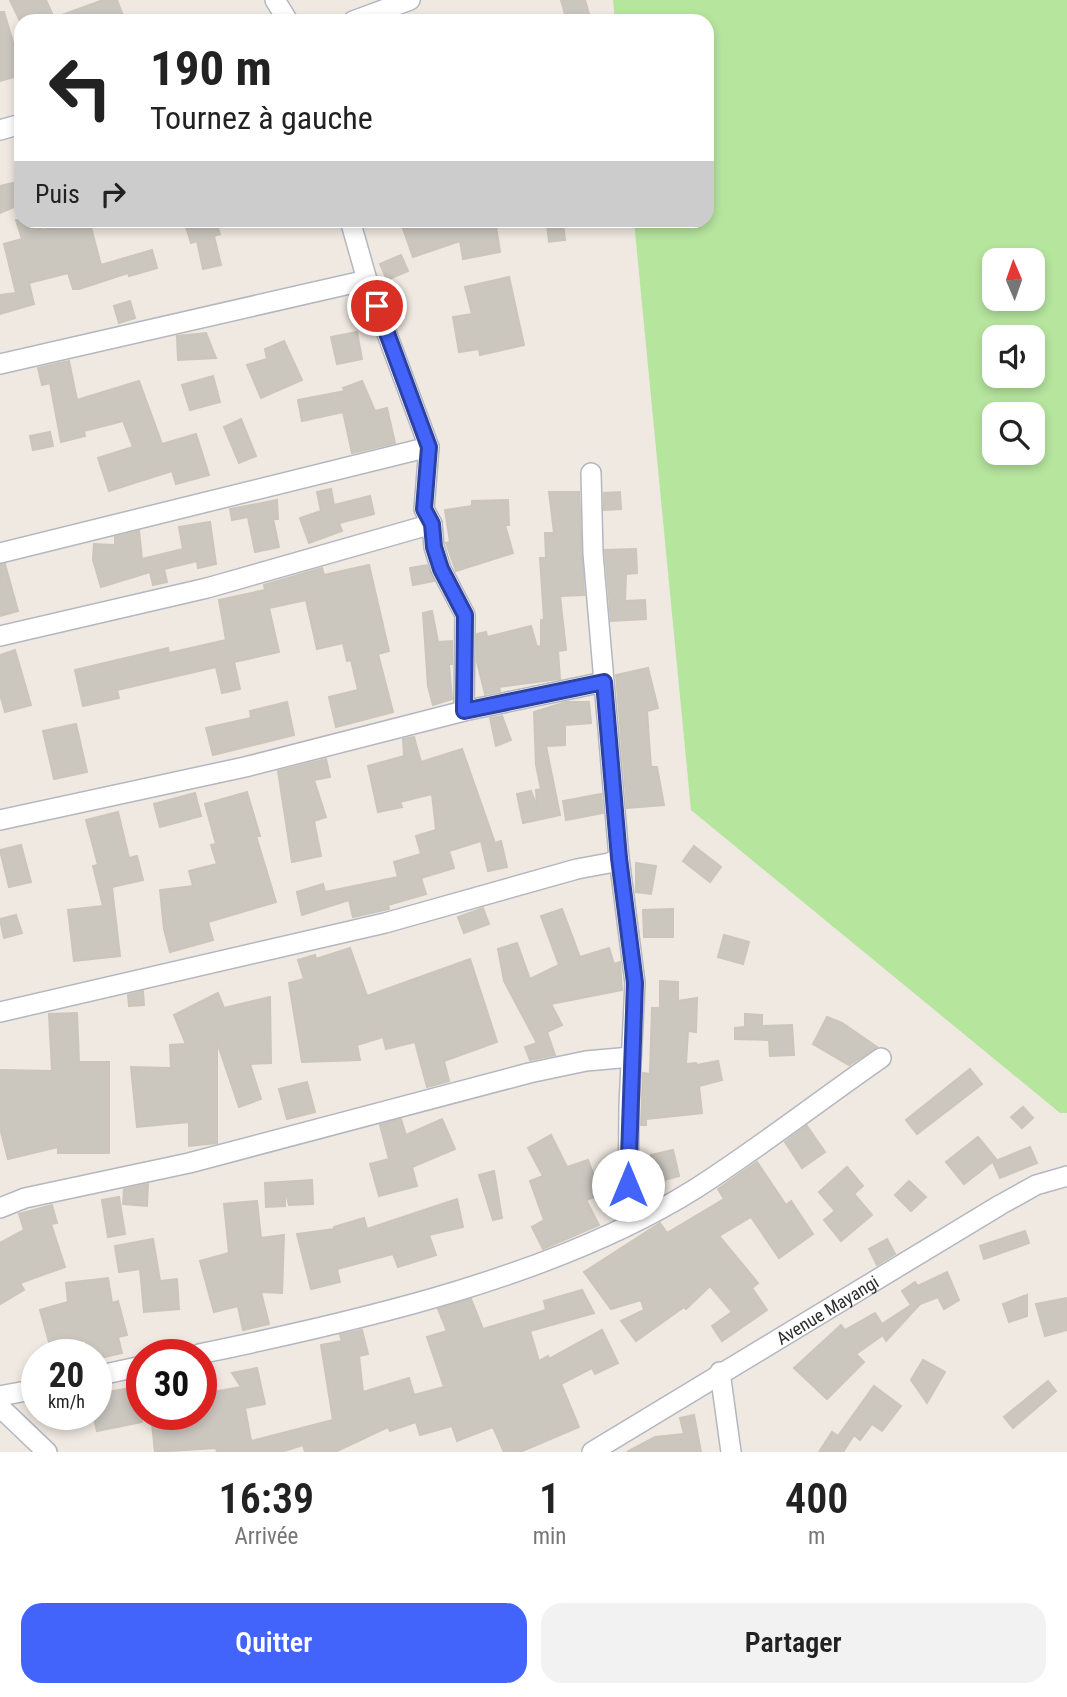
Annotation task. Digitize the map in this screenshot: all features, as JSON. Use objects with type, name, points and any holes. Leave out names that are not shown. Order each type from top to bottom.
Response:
[{"type":"street","points":[[372,14],[410,0]]},
{"type":"street","points":[[352,228],[367,280],[429,447],[424,509],[432,524],[434,547],[441,569],[465,615],[464,711]]},
{"type":"street","points":[[0,364],[367,280]]},
{"type":"street","points":[[0,553],[429,447]]},
{"type":"street","points":[[591,473],[593,552],[619,858],[635,983],[628,1224]]},
{"type":"street","points":[[0,636],[207,588],[432,524]]},
{"type":"street","points":[[0,820],[245,767],[464,711],[604,682]]},
{"type":"street","points":[[0,1012],[385,923],[577,869],[610,863],[619,858]]},
{"type":"street","points":[[0,1208],[25,1198],[189,1163],[516,1076],[586,1061],[631,1057]]},
{"type":"street","points":[[217,1350],[422,1300],[528,1268],[628,1224],[694,1189],[881,1058]]},
{"type":"street","name":"Avenue Mayangi","points":[[593,1452],[720,1372],[940,1244],[1000,1205],[1036,1185],[1067,1176]]},
{"type":"street","points":[[720,1372],[731,1452]]},
{"type":"street","points":[[0,1396],[21,1392]]},
{"type":"street","points":[[0,1407],[47,1452]]},
{"type":"green space","points":[[613,0],[1067,0],[1067,1113],[1060,1113],[691,810],[635,228],[714,228],[714,14],[614,14]]},
{"type":"building","points":[[10,0],[46,0],[52,14],[17,14]]},
{"type":"building","points":[[103,0],[117,0],[122,14],[65,14]]},
{"type":"building","points":[[561,0],[585,0],[589,14],[565,14]]},
{"type":"building","points":[[0,12],[4,12],[14,46],[14,77],[0,81]]},
{"type":"building","points":[[14,183],[14,207],[0,213],[0,186]]},
{"type":"building","points":[[19,228],[91,228],[101,265],[152,250],[157,268],[129,276],[128,273],[79,289],[73,289],[68,273],[29,283],[34,304],[0,314],[0,295],[16,293],[4,244],[22,239]]},
{"type":"building","points":[[186,228],[218,228],[220,234],[214,236],[221,265],[203,269],[197,241],[191,243]]},
{"type":"building","points":[[403,228],[496,228],[500,252],[463,259],[460,241],[413,257]]},
{"type":"building","points":[[547,228],[564,228],[565,240],[549,242]]},
{"type":"building","points":[[401,255],[408,271],[387,280],[380,264]]},
{"type":"building","points":[[509,277],[524,345],[480,355],[479,349],[459,352],[453,317],[472,314],[465,287]]},
{"type":"building","points":[[130,301],[135,318],[119,323],[114,306]]},
{"type":"building","points":[[357,332],[362,359],[337,364],[331,337]]},
{"type":"building","points":[[206,333],[216,358],[178,360],[177,336]]},
{"type":"building","points":[[284,341],[302,380],[261,398],[247,365],[267,359],[265,349]]},
{"type":"building","points":[[69,361],[77,400],[139,381],[162,444],[196,434],[209,475],[176,484],[172,471],[109,491],[98,458],[133,447],[123,421],[84,431],[85,436],[61,442],[50,383],[42,385],[38,368]]},
{"type":"building","points":[[213,376],[220,402],[190,410],[182,385]]},
{"type":"building","points":[[362,381],[375,411],[387,408],[395,443],[352,453],[343,412],[302,421],[298,400],[345,391],[343,388]]},
{"type":"building","points":[[241,419],[256,456],[239,463],[224,427]]},
{"type":"building","points":[[50,432],[53,446],[33,450],[30,436]]},
{"type":"building","points":[[331,489],[334,505],[370,496],[374,514],[339,523],[342,531],[309,543],[300,518],[321,511],[317,492]]},
{"type":"building","points":[[549,492],[579,492],[584,595],[560,596],[566,650],[558,651],[560,679],[499,687],[500,691],[485,694],[477,662],[477,634],[486,632],[487,637],[531,626],[537,647],[541,646],[541,620],[544,620],[540,558],[546,558],[545,533],[554,533]]},
{"type":"building","points":[[620,492],[621,509],[604,510],[604,493]]},
{"type":"building","points":[[277,500],[278,519],[273,519],[279,547],[255,552],[248,517],[232,520],[230,509]]},
{"type":"building","points":[[508,500],[509,525],[505,525],[513,553],[456,571],[446,543],[450,542],[445,510],[472,506],[472,501]]},
{"type":"building","points":[[210,522],[216,564],[198,568],[197,561],[164,569],[167,582],[153,585],[150,572],[101,587],[93,560],[94,544],[115,545],[115,537],[139,531],[142,559],[183,549],[179,527]]},
{"type":"building","points":[[636,549],[637,573],[626,574],[625,601],[645,600],[646,619],[611,621],[605,550]]},
{"type":"building","points":[[5,564],[18,611],[0,616],[0,565]]},
{"type":"building","points":[[369,565],[389,651],[378,654],[393,712],[336,727],[329,697],[358,690],[351,660],[347,661],[343,643],[317,649],[306,600],[269,608],[279,652],[234,662],[240,689],[222,693],[216,667],[117,690],[119,698],[83,706],[75,670],[168,648],[169,653],[226,640],[219,600],[265,590],[264,585],[322,568],[324,575]]},
{"type":"building","points":[[427,565],[434,581],[413,585],[410,568]]},
{"type":"building","points":[[432,611],[438,642],[452,641],[452,664],[449,664],[452,699],[433,705],[428,686],[423,613]]},
{"type":"building","points":[[15,650],[31,705],[5,712],[0,694],[0,655]]},
{"type":"building","points":[[648,668],[658,708],[647,711],[651,767],[657,767],[664,805],[627,808],[616,675]]},
{"type":"building","points":[[287,702],[294,735],[213,755],[206,728],[251,718],[250,711]]},
{"type":"building","points":[[566,702],[589,702],[591,723],[565,725],[565,745],[546,746],[560,815],[523,823],[517,794],[531,791],[537,807],[536,790],[541,789],[536,765],[534,712]]},
{"type":"building","points":[[502,716],[511,740],[496,746],[490,718]]},
{"type":"building","points":[[76,724],[87,772],[54,779],[43,731]]},
{"type":"building","points":[[414,737],[421,762],[462,749],[495,843],[501,841],[507,867],[488,871],[481,841],[449,851],[454,868],[421,878],[426,894],[388,905],[389,909],[353,917],[349,900],[302,915],[297,892],[323,884],[325,892],[398,877],[394,862],[421,854],[416,836],[436,830],[432,794],[400,802],[402,807],[378,812],[368,766],[404,756],[403,739]]},
{"type":"building","points":[[326,759],[330,777],[314,780],[326,817],[314,821],[321,856],[292,862],[278,771]]},
{"type":"building","points":[[247,792],[260,836],[256,836],[276,902],[208,922],[213,940],[170,952],[164,929],[160,890],[193,886],[189,871],[217,864],[211,845],[216,844],[205,804]]},
{"type":"building","points":[[195,793],[201,816],[160,827],[154,804]]},
{"type":"building","points":[[601,794],[603,813],[566,820],[563,801]]},
{"type":"building","points":[[118,812],[129,858],[137,856],[143,880],[112,887],[120,956],[74,961],[68,910],[103,906],[93,866],[98,865],[86,820]]},
{"type":"building","points":[[21,845],[31,882],[9,887],[0,850]]},
{"type":"building","points":[[694,846],[721,867],[710,882],[683,861]]},
{"type":"building","points":[[636,863],[656,866],[651,894],[636,892]]},
{"type":"building","points":[[483,908],[489,924],[464,933],[458,917]]},
{"type":"building","points":[[562,909],[580,957],[609,948],[614,964],[620,962],[622,990],[551,1004],[562,1025],[547,1032],[555,1055],[530,1060],[525,1047],[537,1043],[504,981],[498,949],[517,943],[530,979],[559,965],[541,916]]},
{"type":"building","points":[[673,909],[673,937],[644,937],[643,910]]},
{"type":"building","points":[[16,915],[22,933],[4,938],[0,919]]},
{"type":"building","points":[[724,935],[749,942],[743,964],[718,957]]},
{"type":"building","points":[[350,948],[367,996],[470,959],[497,1042],[444,1061],[449,1081],[427,1087],[415,1042],[386,1049],[383,1037],[357,1045],[360,1060],[302,1062],[289,983],[304,979],[298,960],[315,955],[316,959]]},
{"type":"building","points":[[660,981],[678,982],[678,1001],[697,998],[696,1032],[688,1031],[686,1064],[718,1061],[722,1080],[699,1086],[702,1113],[646,1119],[646,1125],[641,1125],[643,1073],[650,1074],[652,1008],[660,1008]]},
{"type":"building","points":[[143,991],[144,1005],[129,1006],[128,995]]},
{"type":"building","points":[[218,993],[224,1008],[270,997],[271,1063],[250,1064],[261,1099],[239,1107],[217,1042],[217,1143],[189,1146],[189,1122],[137,1127],[131,1067],[171,1068],[170,1045],[186,1044],[174,1015]]},
{"type":"building","points":[[77,1013],[79,1062],[109,1062],[109,1153],[58,1153],[58,1147],[8,1159],[0,1128],[0,1070],[52,1071],[49,1014]]},
{"type":"building","points":[[745,1014],[762,1015],[762,1026],[792,1025],[794,1055],[770,1056],[769,1040],[735,1039],[735,1028],[745,1027]]},
{"type":"building","points":[[827,1017],[842,1023],[877,1047],[849,1065],[813,1044]]},
{"type":"building","points":[[970,1069],[982,1084],[917,1134],[906,1120]]},
{"type":"building","points":[[307,1082],[315,1112],[287,1119],[279,1089]]},
{"type":"building","points":[[1023,1107],[1033,1118],[1022,1128],[1011,1117]]},
{"type":"building","points":[[401,1119],[406,1135],[442,1119],[455,1149],[412,1167],[417,1186],[379,1196],[370,1164],[389,1159],[380,1125]]},
{"type":"building","points":[[807,1126],[825,1152],[802,1168],[785,1142]]},
{"type":"building","points":[[551,1135],[567,1167],[588,1160],[601,1195],[586,1200],[599,1225],[543,1249],[532,1227],[544,1220],[530,1181],[543,1176],[528,1148]]},
{"type":"building","points":[[978,1137],[996,1159],[964,1184],[946,1162]]},
{"type":"building","points":[[1030,1147],[1037,1163],[1000,1178],[993,1162]]},
{"type":"building","points":[[673,1150],[679,1176],[657,1182],[651,1155]]},
{"type":"building","points":[[757,1162],[786,1205],[791,1201],[813,1234],[779,1258],[751,1217],[719,1236],[758,1283],[752,1288],[767,1310],[722,1341],[712,1326],[732,1312],[710,1286],[686,1309],[684,1307],[636,1341],[621,1321],[644,1310],[641,1300],[611,1309],[584,1272],[660,1223],[667,1233],[724,1199],[718,1189]]},
{"type":"building","points":[[847,1167],[863,1186],[854,1194],[872,1215],[841,1241],[824,1220],[835,1211],[819,1192]]},
{"type":"building","points":[[494,1171],[502,1218],[493,1220],[479,1175]]},
{"type":"building","points":[[312,1180],[313,1204],[289,1205],[285,1189],[285,1206],[266,1207],[265,1183]]},
{"type":"building","points":[[909,1181],[926,1197],[911,1211],[895,1195]]},
{"type":"building","points":[[148,1184],[147,1206],[123,1204],[124,1189]]},
{"type":"building","points":[[119,1197],[125,1234],[108,1237],[102,1200]]},
{"type":"building","points":[[457,1199],[463,1227],[429,1235],[436,1255],[398,1267],[393,1254],[337,1269],[340,1282],[311,1289],[297,1234],[334,1229],[364,1218],[367,1229]]},
{"type":"building","points":[[257,1201],[261,1238],[284,1235],[282,1293],[261,1292],[269,1324],[243,1330],[238,1306],[214,1312],[200,1261],[229,1253],[224,1204]]},
{"type":"building","points":[[52,1205],[57,1223],[51,1224],[65,1267],[20,1283],[24,1290],[0,1304],[0,1243],[24,1230],[19,1214]]},
{"type":"building","points":[[1025,1231],[1029,1243],[984,1259],[980,1246]]},
{"type":"building","points":[[153,1239],[160,1281],[177,1279],[179,1309],[144,1312],[140,1269],[119,1272],[115,1246]]},
{"type":"building","points":[[887,1239],[895,1254],[877,1265],[869,1249]]},
{"type":"building","points":[[947,1272],[959,1300],[944,1309],[938,1297],[920,1304],[886,1341],[883,1335],[856,1354],[864,1362],[827,1399],[794,1368],[841,1325],[845,1330],[875,1313],[882,1324],[911,1305],[902,1291],[915,1282],[918,1286]]},
{"type":"building","points":[[108,1278],[112,1303],[118,1301],[127,1335],[118,1337],[122,1353],[112,1355],[112,1339],[48,1339],[40,1310],[68,1302],[66,1283]]},
{"type":"building","points":[[582,1290],[594,1313],[530,1331],[539,1361],[548,1356],[549,1359],[602,1330],[618,1363],[595,1374],[592,1368],[561,1384],[579,1427],[520,1452],[504,1452],[493,1427],[457,1441],[452,1426],[420,1435],[416,1422],[390,1431],[388,1427],[335,1452],[305,1452],[303,1445],[281,1452],[217,1452],[216,1448],[155,1452],[153,1430],[217,1430],[217,1391],[241,1387],[232,1373],[257,1368],[265,1404],[245,1408],[251,1441],[333,1420],[321,1345],[342,1341],[340,1335],[362,1330],[368,1354],[359,1356],[363,1392],[409,1378],[414,1395],[444,1387],[427,1337],[447,1331],[438,1309],[471,1299],[483,1329],[546,1310],[544,1301]]},
{"type":"building","points":[[1027,1295],[1027,1316],[1009,1322],[1003,1304]]},
{"type":"building","points":[[1067,1298],[1067,1330],[1045,1336],[1036,1304]]},
{"type":"building","points":[[923,1360],[945,1372],[927,1403],[911,1380]]},
{"type":"building","points":[[1048,1381],[1056,1391],[1013,1428],[1004,1417]]},
{"type":"building","points":[[874,1386],[901,1406],[882,1431],[872,1424],[860,1440],[854,1435],[843,1452],[819,1452],[832,1432],[838,1436]]},
{"type":"building","points":[[126,1389],[126,1425],[112,1428],[112,1391]]},
{"type":"building","points":[[694,1415],[701,1452],[627,1452],[655,1437],[684,1434],[680,1418]]},
{"type":"route","points":[[377,306],[429,447],[424,509],[432,524],[434,547],[441,569],[465,615],[464,711],[604,682],[619,858],[635,983],[628,1185]]}]
